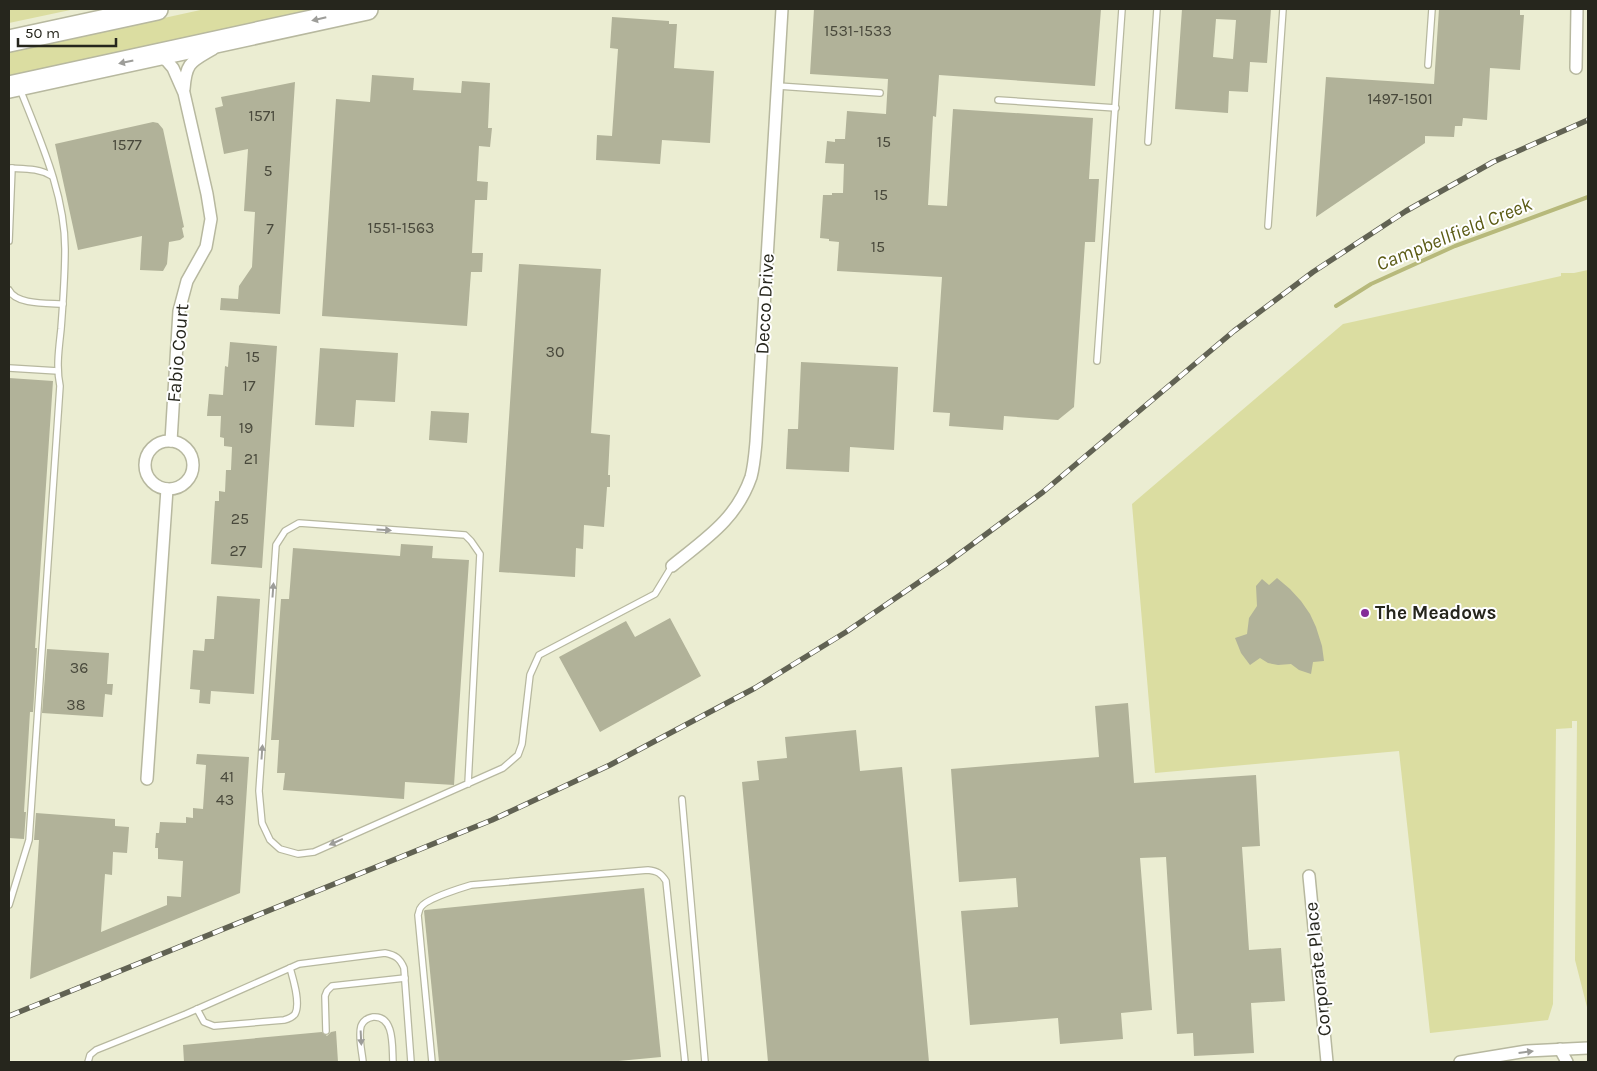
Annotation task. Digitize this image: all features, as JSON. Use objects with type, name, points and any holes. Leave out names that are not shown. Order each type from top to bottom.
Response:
[{"type":"highway","points":[[9,41],[157,9]]},
{"type":"highway","points":[[14,86],[367,9]]},
{"type":"street","name":"Decco Drive","points":[[672,566],[725,522],[739,504],[751,476],[756,442],[782,9]]},
{"type":"street","points":[[1576,68],[1577,9]]},
{"type":"street","name":"Fabio Court","points":[[184,93],[185,73],[188,66],[194,60],[229,39]]},
{"type":"street","name":"Fabio Court","points":[[158,55],[173,68],[184,93],[207,194],[210,220],[206,247],[187,281],[179,311],[171,441]]},
{"type":"street","points":[[171,441],[179,443],[186,448],[193,463],[192,472],[188,479],[175,489],[167,490],[159,488],[148,478],[145,471],[145,463],[150,449],[156,444],[171,441]]},
{"type":"street","points":[[147,779],[167,490]]},
{"type":"street","name":"Corporate Place","points":[[1309,876],[1327,1062]]},
{"type":"street","points":[[1460,1062],[1526,1051],[1588,1048]]},
{"type":"street","points":[[1560,1049],[1567,1062]]},
{"type":"lane","points":[[1097,361],[1122,9]]},
{"type":"lane","points":[[1148,142],[1157,9]]},
{"type":"lane","points":[[1268,226],[1282,9]]},
{"type":"lane","points":[[1428,65],[1432,9]]},
{"type":"lane","points":[[9,905],[29,840],[60,386],[58,371],[65,248],[63,219],[49,164],[14,86]]},
{"type":"lane","points":[[778,86],[880,93]]},
{"type":"lane","points":[[998,100],[1116,108]]},
{"type":"lane","points":[[9,241],[10,168],[35,169],[52,176]]},
{"type":"lane","points":[[9,290],[17,298],[27,302],[63,304]]},
{"type":"lane","points":[[9,368],[58,371]]},
{"type":"lane","points":[[468,784],[480,554],[471,541],[465,536],[299,523],[284,531],[276,545],[259,791],[262,823],[270,840],[280,849],[298,854],[314,852],[468,784],[503,768],[518,755],[522,744],[530,675],[539,655],[655,594],[672,566]]},
{"type":"lane","points":[[682,799],[705,1062]]},
{"type":"lane","points":[[432,1062],[418,915],[420,908],[424,904],[471,885],[648,870],[656,871],[666,881],[685,1062]]},
{"type":"lane","points":[[88,1062],[90,1055],[96,1050],[197,1009],[290,968],[307,962],[385,953],[394,955],[400,960],[404,968],[411,1062]]},
{"type":"lane","points":[[197,1009],[204,1022],[214,1026],[291,1018],[295,1014],[296,999],[294,980],[290,968]]},
{"type":"lane","points":[[326,1031],[324,996],[332,986],[404,978]]},
{"type":"lane","points":[[364,1062],[362,1025],[370,1017],[379,1017],[384,1019],[391,1034],[393,1062]]},
{"type":"green space","points":[[9,9],[75,9],[9,23]]},
{"type":"green space","points":[[205,9],[324,9],[9,77],[9,52]]},
{"type":"green space","name":"The Meadows","points":[[1588,270],[1588,1011],[1575,960],[1577,721],[1572,721],[1572,728],[1556,729],[1553,1004],[1548,1020],[1430,1033],[1399,751],[1155,773],[1132,504],[1343,324],[1561,276],[1561,273]]},
{"type":"building","points":[[814,9],[1101,9],[1095,86],[939,75],[936,117],[933,116],[928,205],[947,206],[953,109],[1093,118],[1089,179],[1099,179],[1095,242],[1085,242],[1074,407],[1058,420],[1004,416],[1003,430],[949,426],[950,413],[933,412],[942,277],[837,271],[839,242],[820,238],[823,195],[843,193],[844,164],[825,163],[827,141],[835,142],[835,139],[845,139],[847,111],[886,114],[888,79],[810,74]]},
{"type":"building","points":[[1182,9],[1271,9],[1267,63],[1250,62],[1248,92],[1229,91],[1228,113],[1175,109]],"holes":[[[1216,19],[1236,20],[1233,59],[1213,57]]]},
{"type":"building","points":[[1439,9],[1520,9],[1520,15],[1524,15],[1520,70],[1490,68],[1487,120],[1463,118],[1462,126],[1455,126],[1454,137],[1425,136],[1425,143],[1316,217],[1326,77],[1434,84]]},
{"type":"building","points":[[612,17],[669,21],[669,24],[677,24],[674,68],[714,71],[710,143],[662,140],[660,164],[596,160],[597,135],[612,136],[618,49],[610,48]]},
{"type":"building","points":[[372,75],[414,78],[413,90],[461,93],[462,81],[490,83],[488,128],[492,128],[490,147],[479,146],[477,181],[488,182],[487,200],[475,200],[472,253],[483,253],[482,272],[471,272],[467,326],[322,316],[336,99],[370,102]]},
{"type":"building","points":[[295,82],[280,314],[220,310],[221,298],[238,299],[239,286],[252,267],[255,212],[244,211],[248,149],[224,154],[215,108],[223,106],[221,97]]},
{"type":"building","points":[[153,122],[158,123],[163,129],[184,227],[182,228],[184,237],[180,240],[169,242],[167,264],[163,271],[140,270],[142,236],[78,250],[55,144]]},
{"type":"building","points":[[519,264],[601,269],[591,433],[610,435],[608,475],[610,475],[610,487],[607,487],[604,527],[584,525],[583,549],[576,548],[575,577],[499,572]]},
{"type":"building","points":[[230,342],[277,346],[262,568],[211,564],[215,501],[219,501],[219,491],[225,492],[226,470],[231,470],[232,447],[224,446],[224,438],[220,437],[221,416],[207,416],[209,394],[223,395],[225,366],[228,367]]},
{"type":"building","points":[[320,348],[398,353],[395,402],[356,400],[354,427],[315,425]]},
{"type":"building","points":[[801,362],[898,367],[894,450],[850,447],[849,472],[786,469],[788,429],[798,429]]},
{"type":"building","points":[[9,378],[53,381],[35,648],[37,648],[33,712],[30,712],[24,839],[9,838]]},
{"type":"building","points":[[431,411],[469,413],[467,443],[429,440]]},
{"type":"building","points":[[401,544],[433,546],[432,558],[469,560],[454,785],[405,782],[404,799],[283,790],[285,773],[277,773],[279,740],[271,740],[281,599],[289,599],[293,548],[400,556]]},
{"type":"building","points":[[1277,578],[1301,601],[1316,627],[1324,661],[1313,662],[1311,674],[1299,670],[1291,664],[1278,665],[1268,663],[1260,658],[1250,665],[1241,653],[1235,638],[1247,634],[1249,618],[1257,606],[1256,586],[1262,579],[1269,585]]},
{"type":"building","points":[[217,596],[260,599],[254,694],[211,691],[210,704],[199,703],[200,690],[190,689],[193,650],[204,651],[205,639],[214,639]]},
{"type":"building","points":[[670,618],[701,676],[600,732],[559,657],[626,621],[635,637]]},
{"type":"building","points":[[47,649],[109,653],[107,684],[113,684],[112,695],[105,694],[103,717],[42,713]]},
{"type":"building","points":[[1128,703],[1134,783],[1256,775],[1260,846],[1242,847],[1249,950],[1281,948],[1285,1001],[1251,1003],[1254,1053],[1194,1056],[1193,1033],[1177,1034],[1166,857],[1140,858],[1152,1010],[1121,1013],[1123,1039],[1060,1044],[1058,1018],[970,1025],[961,911],[1018,907],[1016,878],[959,882],[951,769],[1099,757],[1095,706]]},
{"type":"building","points":[[856,730],[860,771],[902,767],[929,1062],[768,1062],[742,782],[759,780],[757,761],[787,758],[785,737]]},
{"type":"building","points":[[197,754],[249,757],[240,893],[30,979],[39,840],[34,840],[36,813],[115,819],[115,826],[129,827],[127,853],[113,852],[112,875],[105,874],[101,932],[167,905],[167,896],[181,897],[183,861],[158,859],[158,848],[155,848],[156,833],[159,833],[160,822],[186,823],[186,817],[193,818],[193,808],[203,809],[206,765],[196,764]]},
{"type":"building","points":[[644,888],[661,1057],[608,1062],[439,1062],[425,910]]},
{"type":"building","points":[[336,1031],[338,1062],[184,1062],[183,1045],[322,1032],[327,1036],[331,1032]]},
{"type":"waterway","name":"Campbellfield Creek","points":[[1336,306],[1371,284],[1455,246],[1588,197]]},
{"type":"railway","points":[[9,1016],[492,820],[610,765],[755,688],[846,632],[947,563],[1043,492],[1234,331],[1313,272],[1406,211],[1493,162],[1588,120]]},
{"type":"place","name":"The Meadows","points":[[1365,613]]}]
